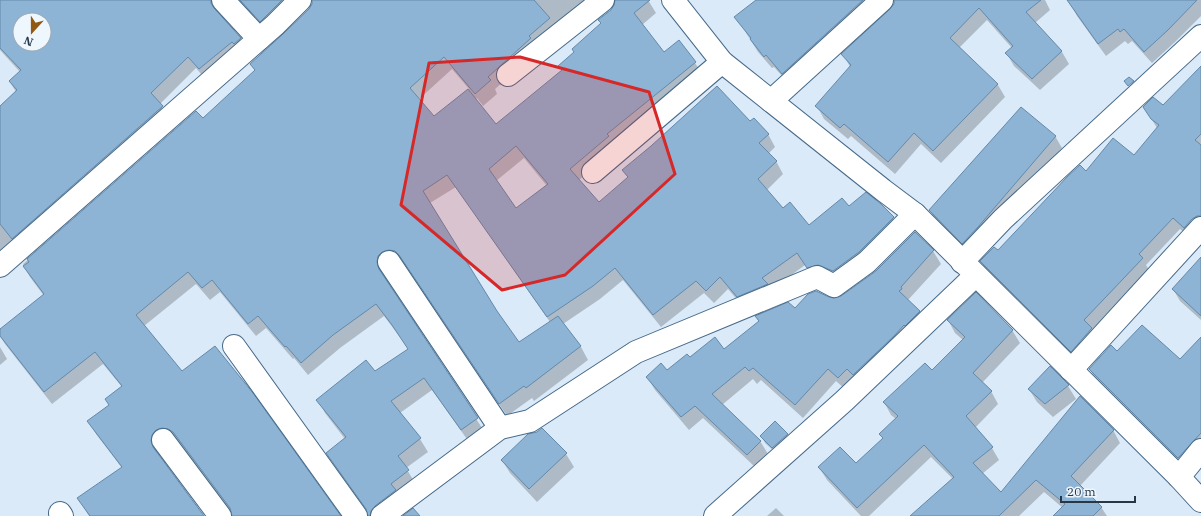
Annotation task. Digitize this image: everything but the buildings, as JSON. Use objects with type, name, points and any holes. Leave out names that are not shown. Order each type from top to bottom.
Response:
[{"type":"street","points":[[223,0],[259,39]]},
{"type":"street","points":[[0,266],[275,25],[300,0]]},
{"type":"street","points":[[508,76],[603,0]]},
{"type":"street","points":[[673,0],[722,62],[915,214],[1179,477],[1201,501]]},
{"type":"street","points":[[771,101],[882,0]]},
{"type":"street","points":[[715,516],[844,401],[969,268],[1003,219],[1201,36]]},
{"type":"street","points":[[592,172],[722,62]]},
{"type":"street","points":[[382,516],[500,428],[530,421],[636,352],[817,277],[834,286],[867,262],[915,214]]},
{"type":"street","points":[[1071,370],[1201,228]]},
{"type":"street","points":[[389,262],[500,428]]},
{"type":"street","points":[[234,346],[356,516]]},
{"type":"street","points":[[163,440],[220,516]]},
{"type":"street","points":[[1179,477],[1201,450]]},
{"type":"highlighted area","points":[[520,57],[649,92],[675,174],[565,275],[502,290],[401,205],[429,63]]}]
